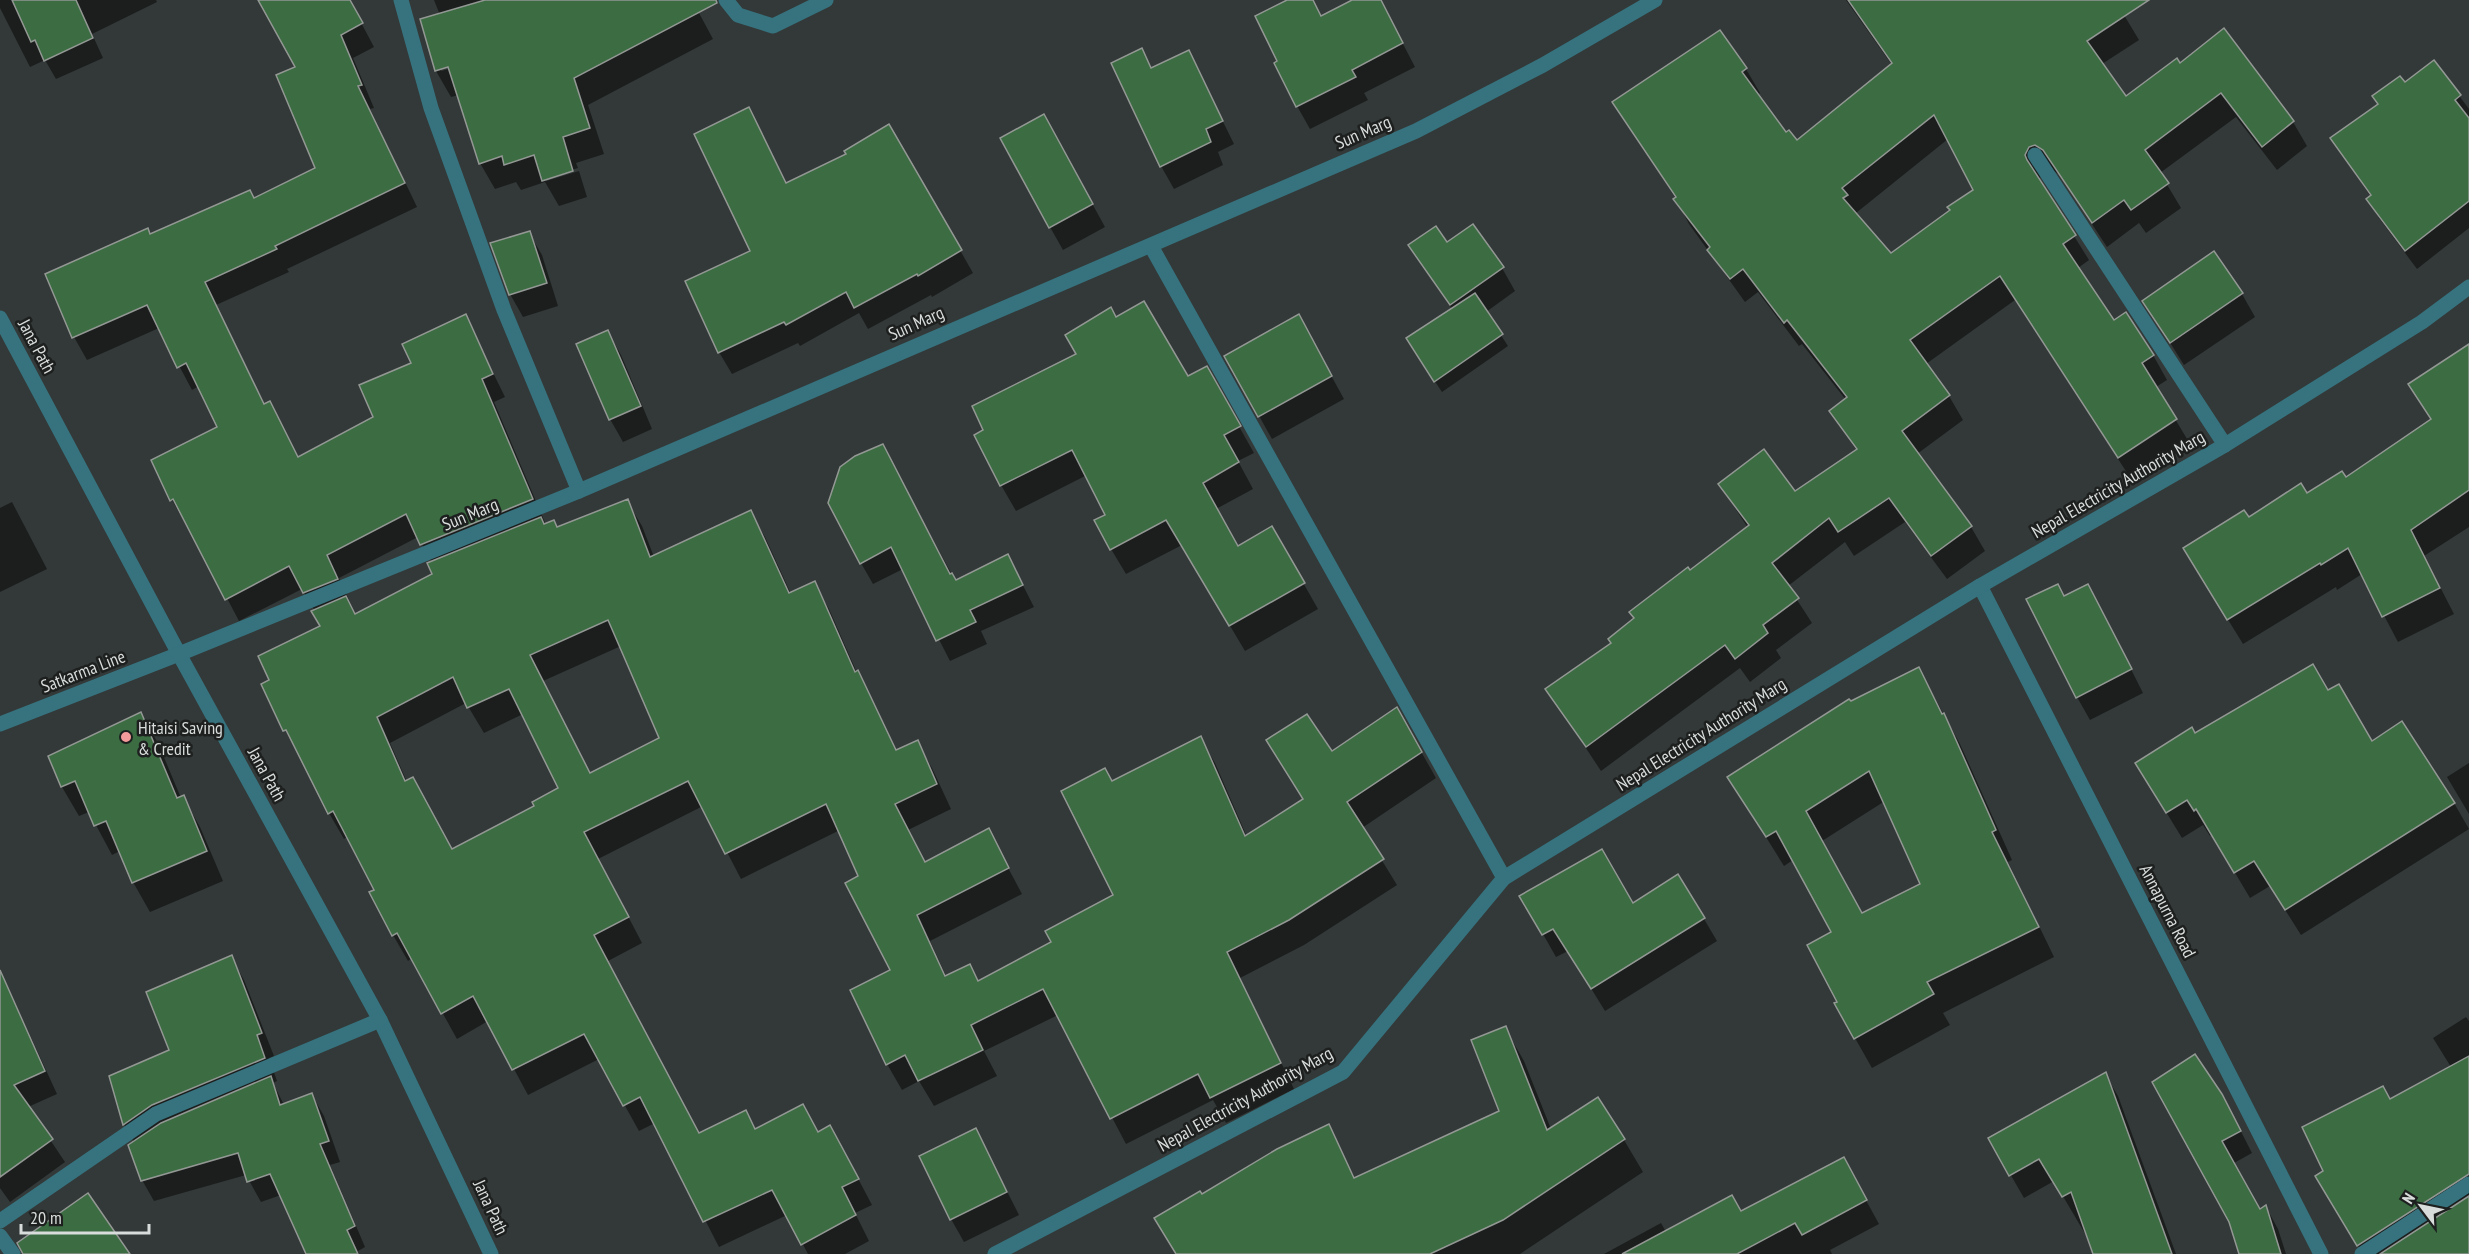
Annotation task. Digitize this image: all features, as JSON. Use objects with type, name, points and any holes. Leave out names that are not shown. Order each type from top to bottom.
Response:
[{"type":"street","points":[[400,0],[431,108],[504,310],[579,491]]},
{"type":"street","points":[[726,0],[738,15],[772,26],[826,0]]},
{"type":"street","name":"Sun Marg","points":[[179,654],[579,491],[980,316],[1151,246],[1416,131],[1543,65],[1655,0]]},
{"type":"street","points":[[2035,155],[2225,445]]},
{"type":"street","points":[[1151,246],[1504,878]]},
{"type":"street","name":"Nepal Electricity Authority Marg","points":[[995,1254],[1343,1072],[1504,878],[1980,586],[2225,445],[2422,322],[2469,287]]},
{"type":"street","name":"Jana Path","points":[[0,318],[179,654],[381,1020],[491,1254]]},
{"type":"street","name":"Annapurna Road","points":[[1980,586],[2321,1254]]},
{"type":"street","name":"Satkarma Line","points":[[0,724],[179,654]]},
{"type":"street","points":[[0,1221],[156,1114],[381,1020]]},
{"type":"street","points":[[2362,1254],[2469,1184]]},
{"type":"street","points":[[0,1236],[13,1254]]},
{"type":"building","points":[[12,0],[76,0],[93,38],[44,61],[35,40],[31,42]]},
{"type":"building","points":[[258,0],[350,0],[363,23],[341,35],[362,85],[358,86],[405,183],[275,246],[277,249],[205,282],[264,404],[270,401],[298,457],[373,417],[359,385],[411,363],[402,344],[466,314],[493,374],[482,379],[533,499],[420,545],[406,514],[327,555],[338,579],[303,593],[289,566],[225,600],[173,499],[170,501],[151,460],[217,427],[186,363],[177,368],[147,305],[72,338],[45,274],[148,228],[150,234],[250,190],[254,198],[315,168],[276,75],[295,67]]},
{"type":"building","points":[[485,0],[716,0],[717,3],[574,78],[590,128],[563,137],[573,171],[542,181],[534,155],[504,165],[502,156],[479,164],[448,67],[435,71],[420,19]]},
{"type":"building","points":[[1287,0],[1313,0],[1321,16],[1352,0],[1381,0],[1403,43],[1352,70],[1356,77],[1296,107],[1274,63],[1277,61],[1255,16]]},
{"type":"building","points":[[1848,0],[2149,0],[2087,41],[2126,96],[2177,58],[2180,63],[2224,28],[2294,121],[2262,147],[2221,93],[2145,150],[2169,183],[2131,210],[2124,200],[2092,223],[2043,150],[2035,145],[2029,147],[2025,155],[2027,160],[2076,235],[2063,244],[2114,320],[2126,312],[2154,355],[2142,363],[2177,419],[2118,458],[2000,276],[1910,340],[1950,395],[1902,431],[1972,526],[1931,556],[1889,498],[1838,532],[1829,518],[1772,563],[1799,598],[1763,625],[1768,633],[1735,659],[1725,645],[1586,747],[1545,689],[1611,643],[1608,639],[1634,618],[1629,612],[1688,567],[1690,570],[1749,525],[1718,484],[1764,449],[1795,491],[1857,449],[1829,411],[1847,397],[1787,320],[1784,323],[1743,269],[1730,279],[1707,250],[1710,247],[1673,199],[1676,197],[1612,102],[1720,30],[1747,68],[1742,72],[1786,132],[1789,130],[1797,140],[1892,63]],"holes":[[[1934,115],[1973,190],[1947,207],[1950,210],[1891,253],[1843,198],[1848,195],[1842,188]]]},
{"type":"building","points":[[1142,48],[1151,68],[1189,50],[1223,121],[1206,129],[1211,142],[1160,167],[1111,63]]},
{"type":"building","points":[[2434,60],[2461,95],[2455,100],[2469,118],[2469,201],[2405,251],[2366,199],[2371,195],[2330,138],[2378,104],[2372,96],[2400,76],[2405,82]]},
{"type":"building","points":[[749,107],[786,183],[846,154],[844,151],[889,124],[962,250],[918,276],[917,274],[854,308],[846,292],[786,325],[784,322],[718,353],[685,281],[750,251],[694,134]]},
{"type":"building","points":[[1044,114],[1093,204],[1049,228],[1000,138]]},
{"type":"building","points":[[1473,224],[1504,267],[1450,305],[1408,245],[1436,226],[1447,242]]},
{"type":"building","points":[[530,231],[547,283],[509,295],[490,243]]},
{"type":"building","points":[[2214,251],[2243,293],[2170,343],[2142,301]]},
{"type":"building","points":[[1475,293],[1503,334],[1434,382],[1406,338]]},
{"type":"building","points":[[1144,301],[1188,376],[1207,366],[1241,426],[1224,435],[1239,462],[1203,483],[1238,546],[1272,526],[1305,583],[1229,626],[1166,520],[1110,550],[1094,520],[1105,515],[1072,450],[1000,486],[974,435],[983,430],[972,406],[1076,354],[1065,335],[1111,307],[1116,317]]},
{"type":"building","points":[[1299,314],[1332,376],[1258,417],[1224,356]]},
{"type":"building","points":[[608,330],[641,406],[609,420],[576,344]]},
{"type":"building","points":[[2469,344],[2469,490],[2411,530],[2440,588],[2382,617],[2348,548],[2227,620],[2183,548],[2244,510],[2249,517],[2301,483],[2307,493],[2342,471],[2346,477],[2431,419],[2408,384]]},
{"type":"building","points":[[883,444],[950,574],[952,573],[956,580],[1008,554],[1023,585],[970,610],[976,622],[936,641],[891,547],[860,564],[828,503],[840,467],[855,456]]},
{"type":"building","points":[[628,499],[650,557],[751,510],[789,593],[815,581],[855,672],[858,670],[896,750],[918,740],[937,784],[895,804],[925,862],[989,828],[1009,868],[917,915],[945,976],[970,964],[978,981],[1051,942],[1045,931],[1113,895],[1061,791],[1105,768],[1112,781],[1201,736],[1245,836],[1303,799],[1266,740],[1307,714],[1332,751],[1397,707],[1422,752],[1347,802],[1384,859],[1289,920],[1227,952],[1281,1063],[1210,1098],[1198,1074],[1110,1119],[1043,989],[971,1025],[983,1050],[918,1081],[905,1055],[886,1065],[850,990],[890,970],[845,883],[858,876],[826,804],[725,854],[688,781],[584,832],[629,917],[594,935],[699,1133],[746,1110],[755,1129],[803,1104],[818,1132],[830,1125],[859,1179],[842,1187],[856,1215],[801,1245],[772,1190],[703,1222],[640,1097],[623,1106],[584,1034],[512,1070],[473,996],[441,1014],[397,933],[392,936],[369,892],[374,890],[333,811],[328,814],[286,730],[283,731],[261,684],[269,680],[258,656],[320,626],[311,611],[346,596],[355,614],[432,574],[427,563],[541,517],[544,524],[554,520],[557,527]],"holes":[[[608,620],[659,738],[590,773],[530,655]],[[453,677],[467,708],[509,689],[558,788],[532,802],[534,806],[452,849],[413,777],[405,781],[377,717]]]},
{"type":"building","points":[[2058,584],[2064,596],[2088,584],[2132,669],[2076,698],[2026,599]]},
{"type":"building","points":[[2313,664],[2328,690],[2339,684],[2372,741],[2402,721],[2455,803],[2285,910],[2254,861],[2234,873],[2196,809],[2194,811],[2187,800],[2166,813],[2135,763],[2192,727],[2195,733]]},
{"type":"building","points":[[1919,667],[1942,714],[1944,713],[1996,830],[1992,832],[2039,927],[1927,982],[1934,994],[1854,1039],[1807,945],[1831,932],[1776,831],[1766,837],[1727,777],[1849,699],[1851,701]],"holes":[[[1869,771],[1920,884],[1862,913],[1806,811]]]},
{"type":"building","points":[[141,712],[177,798],[184,795],[207,851],[132,883],[106,821],[94,826],[75,781],[61,787],[48,756]]},
{"type":"building","points":[[1602,849],[1633,903],[1678,874],[1705,918],[1591,989],[1553,929],[1542,935],[1519,896]]},
{"type":"building","points":[[232,955],[262,1033],[257,1035],[265,1058],[152,1105],[123,1125],[109,1076],[169,1050],[146,992]]},
{"type":"building","points":[[0,970],[45,1071],[14,1085],[53,1139],[0,1177]]},
{"type":"building","points":[[1506,1026],[1547,1130],[1598,1097],[1625,1139],[1503,1220],[1430,1254],[1176,1254],[1154,1218],[1200,1191],[1202,1194],[1277,1149],[1329,1124],[1354,1178],[1499,1111],[1471,1040]]},
{"type":"building","points":[[2195,1054],[2222,1094],[2241,1131],[2222,1141],[2260,1209],[2266,1205],[2281,1254],[2239,1254],[2229,1222],[2152,1082]]},
{"type":"building","points":[[2469,1056],[2469,1174],[2357,1246],[2315,1176],[2323,1171],[2302,1127],[2383,1086],[2390,1099]]},
{"type":"building","points":[[2106,1072],[2172,1254],[2093,1254],[2071,1192],[2062,1197],[2039,1159],[2009,1176],[1988,1138]]},
{"type":"building","points":[[271,1076],[280,1105],[312,1093],[329,1141],[320,1144],[355,1226],[347,1230],[358,1254],[306,1254],[270,1174],[247,1182],[238,1153],[141,1181],[128,1145],[161,1123]]},
{"type":"building","points":[[976,1128],[1007,1192],[950,1220],[919,1156]]},
{"type":"building","points":[[1844,1157],[1867,1200],[1802,1235],[1795,1223],[1737,1254],[1622,1254],[1732,1195],[1741,1211]]},
{"type":"building","points":[[88,1193],[130,1254],[23,1254],[17,1243]]},
{"type":"building","points":[[2469,1196],[2469,1254],[2380,1254]]},
{"type":"place","name":"Hitaisi Saving & Credit","points":[[126,737]]}]
